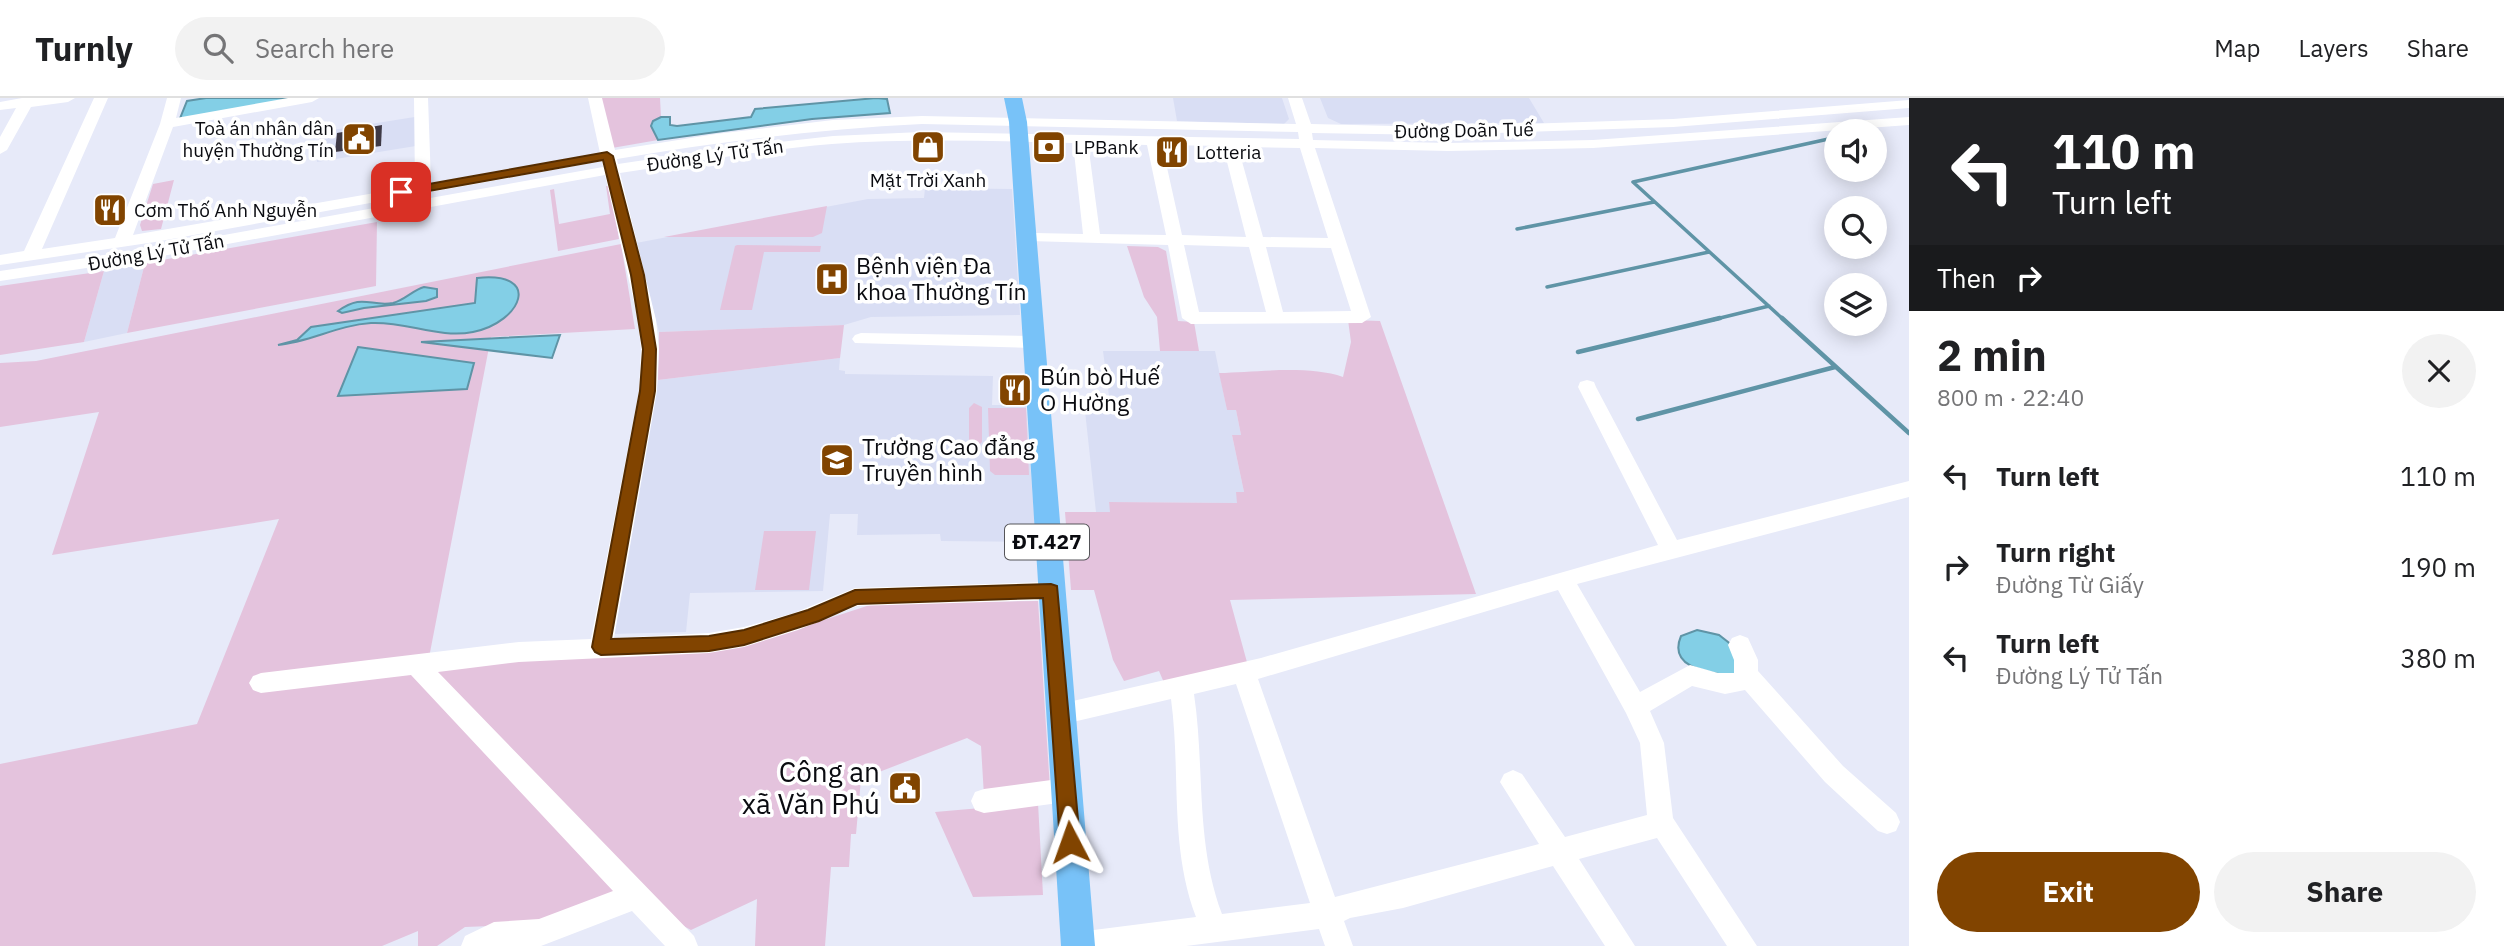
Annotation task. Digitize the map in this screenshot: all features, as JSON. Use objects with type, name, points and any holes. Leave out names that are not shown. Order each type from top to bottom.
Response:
[{"type":"main road","name":"ĐT.427","points":[[1013,98],[1022,132],[1051,591],[1078,946]]},
{"type":"street","points":[[0,106],[28,100],[68,98]]},
{"type":"street","points":[[31,255],[102,98]]},
{"type":"street","points":[[122,242],[167,124],[174,98]]},
{"type":"street","points":[[167,124],[312,98]]},
{"type":"street","points":[[421,98],[423,189]]},
{"type":"street","points":[[595,98],[638,275],[650,349],[648,391],[601,647]]},
{"type":"street","points":[[1154,141],[1191,318],[1363,317],[1336,243],[1295,98]]},
{"type":"street","points":[[0,150],[28,100]]},
{"type":"street","name":"Đường Doãn Tuế","points":[[1022,132],[1080,139],[1230,143],[1305,137],[1583,128],[1909,104]]},
{"type":"street","name":"Đường Doãn Tuế","points":[[1022,132],[1305,137],[1448,147],[1593,144],[1909,121]]},
{"type":"street","name":"Đường Lý Tử Tấn","points":[[0,276],[146,254],[401,200],[423,189],[738,143],[1022,132]]},
{"type":"street","points":[[1080,139],[1092,239]]},
{"type":"street","points":[[1230,143],[1276,318]]},
{"type":"street","name":"Đường Lý Tử Tấn","points":[[0,260],[401,200],[609,163]]},
{"type":"street","points":[[1030,244],[1092,239],[1336,243]]},
{"type":"street","points":[[861,339],[1034,342]]},
{"type":"street","points":[[1587,387],[1671,549]]},
{"type":"street","points":[[1060,714],[1252,670],[1671,549],[1721,539],[1909,489]]},
{"type":"street","points":[[1563,579],[1636,707],[1651,743],[1661,826]]},
{"type":"street","points":[[261,682],[519,652],[709,643],[744,637],[813,616],[855,597],[1051,591]]},
{"type":"street","points":[[1636,707],[1690,675],[1727,684],[1737,684],[1746,679],[1746,660],[1740,645]]},
{"type":"street","points":[[416,665],[684,946]]},
{"type":"street","points":[[1252,670],[1337,910],[1339,946]]},
{"type":"street","points":[[1746,676],[1834,774],[1887,822]]},
{"type":"street","points":[[1181,685],[1188,736],[1193,856],[1200,893],[1215,930]]},
{"type":"street","points":[[1513,782],[1621,946]]},
{"type":"street","points":[[984,801],[1066,790]]},
{"type":"street","points":[[1078,946],[1215,930],[1337,910],[1632,830],[1661,826],[1665,827],[1743,946]]},
{"type":"street","points":[[475,946],[494,936],[539,933],[637,896]]},
{"type":"shaded area","points":[[601,98],[660,98],[661,117],[651,123],[658,140],[612,148]]},
{"type":"shaded area","points":[[1173,98],[1282,98],[1289,119],[1284,124],[1177,121]]},
{"type":"shaded area","points":[[1320,98],[1529,98],[1544,123],[1341,124],[1328,118]]},
{"type":"shaded area","points":[[421,116],[422,145],[317,162],[320,132]]},
{"type":"shaded area","points":[[174,180],[161,229],[142,231],[140,225],[153,184]]},
{"type":"shaded area","points":[[606,186],[610,186],[619,239],[558,251],[550,190],[554,189],[559,224],[610,214]]},
{"type":"shaded area","name":"Bệnh viện Đa khoa Thường Tín","points":[[925,188],[1012,189],[1020,315],[871,317],[844,325],[659,332],[636,243],[868,199],[924,198]]},
{"type":"shaded area","points":[[827,206],[822,233],[813,237],[664,237]]},
{"type":"shaded area","points":[[377,222],[376,286],[127,333],[145,263]]},
{"type":"shaded area","points":[[621,244],[635,329],[491,337],[427,668],[769,638],[876,603],[1038,601],[1050,789],[984,796],[981,746],[967,738],[861,779],[856,834],[851,834],[849,867],[831,867],[825,946],[755,946],[757,899],[691,930],[626,895],[543,924],[465,927],[437,946],[418,946],[418,931],[382,946],[0,946],[0,764],[197,724],[279,519],[52,555],[99,412],[0,427],[0,363],[36,361]]},
{"type":"shaded area","points":[[735,246],[821,246],[820,252],[764,252],[752,310],[720,310]]},
{"type":"shaded area","points":[[1127,246],[1158,247],[1166,251],[1178,321],[1194,322],[1199,351],[1160,351],[1157,317],[1144,297]]},
{"type":"shaded area","points":[[145,263],[127,333],[84,342],[104,271]]},
{"type":"shaded area","points":[[104,271],[84,342],[0,355],[0,286]]},
{"type":"shaded area","points":[[1348,320],[1380,321],[1476,594],[1230,600],[1248,666],[1165,685],[1159,671],[1124,681],[1113,660],[1094,590],[1071,590],[1065,512],[1110,512],[1109,502],[1237,503],[1236,492],[1244,492],[1232,435],[1241,435],[1236,410],[1227,410],[1219,373],[1299,370],[1343,377],[1351,342]]},
{"type":"shaded area","points":[[844,325],[840,358],[658,380],[659,332]]},
{"type":"shaded area","points":[[1103,351],[1215,351],[1227,410],[1236,410],[1241,435],[1232,435],[1244,492],[1238,503],[1109,502],[1111,512],[1096,512],[1085,411],[1111,411]]},
{"type":"shaded area","name":"Trường Cao đẳng Truyền hình","points":[[840,358],[839,370],[845,371],[845,374],[993,376],[992,405],[1026,405],[1036,542],[941,541],[940,534],[857,535],[858,514],[830,514],[823,591],[690,593],[686,632],[612,634],[658,380]]},
{"type":"shaded area","points":[[974,403],[982,407],[982,442],[976,448],[970,444],[969,439],[969,408]]},
{"type":"shaded area","points":[[988,408],[1026,408],[1029,475],[995,475],[990,471]]},
{"type":"shaded area","points":[[764,531],[816,531],[809,590],[755,590]]},
{"type":"shaded area","points":[[1038,803],[1043,895],[973,897],[935,812]]},
{"type":"water","points":[[206,98],[295,98],[179,121],[187,101]]},
{"type":"water","points":[[887,99],[890,113],[812,119],[658,140],[651,126],[653,121],[661,117],[670,117],[670,125],[677,126],[751,117],[755,109]]},
{"type":"water","points":[[477,278],[498,278],[511,282],[518,289],[518,299],[513,309],[490,327],[460,334],[384,323],[359,324],[278,345],[297,340],[311,327],[475,303]]},
{"type":"water","points":[[424,287],[437,289],[437,297],[426,301],[342,313],[338,311],[360,302],[393,303]]},
{"type":"water","points":[[560,335],[552,358],[421,342]]},
{"type":"water","points":[[358,347],[474,363],[467,389],[338,396]]},
{"type":"water","points":[[1697,630],[1719,635],[1737,649],[1739,678],[1707,672],[1687,663],[1681,657],[1678,648],[1681,636]]},
{"type":"building","name":"Toà án nhân dân huyện Thường Tín","points":[[382,125],[381,146],[335,152],[337,133]]},
{"type":"waterway","points":[[1769,306],[1633,182],[1824,140]]},
{"type":"waterway","points":[[1517,229],[1654,202]]},
{"type":"waterway","points":[[1547,287],[1709,252]]},
{"type":"waterway","points":[[1712,320],[1769,306]]},
{"type":"waterway","points":[[1769,306],[1784,320]]},
{"type":"waterway","points":[[1578,352],[1720,318]]},
{"type":"waterway","points":[[1782,318],[1909,433]]},
{"type":"waterway","points":[[1638,419],[1835,367]]},
{"type":"place","name":"Toà án nhân dân huyện Thường Tín","points":[[359,139]]},
{"type":"place","name":"Mặt Trời Xanh","points":[[928,147]]},
{"type":"place","name":"LPBank","points":[[1049,147]]},
{"type":"place","name":"Lotteria","points":[[1172,152]]},
{"type":"place","name":"Cơm Thố Anh Nguyễn","points":[[110,210]]},
{"type":"place","name":"Bệnh viện Đa khoa Thường Tín","points":[[832,279]]},
{"type":"place","name":"Bún bò Huế O Hường","points":[[1015,390]]},
{"type":"place","name":"Trường Cao đẳng Truyền hình","points":[[837,460]]},
{"type":"place","name":"Công an xã Văn Phú","points":[[905,788]]},
{"type":"route","points":[[401,192],[607,156],[638,275],[650,349],[648,391],[601,647],[709,643],[744,637],[813,616],[855,597],[1051,591],[1070,842]]}]
